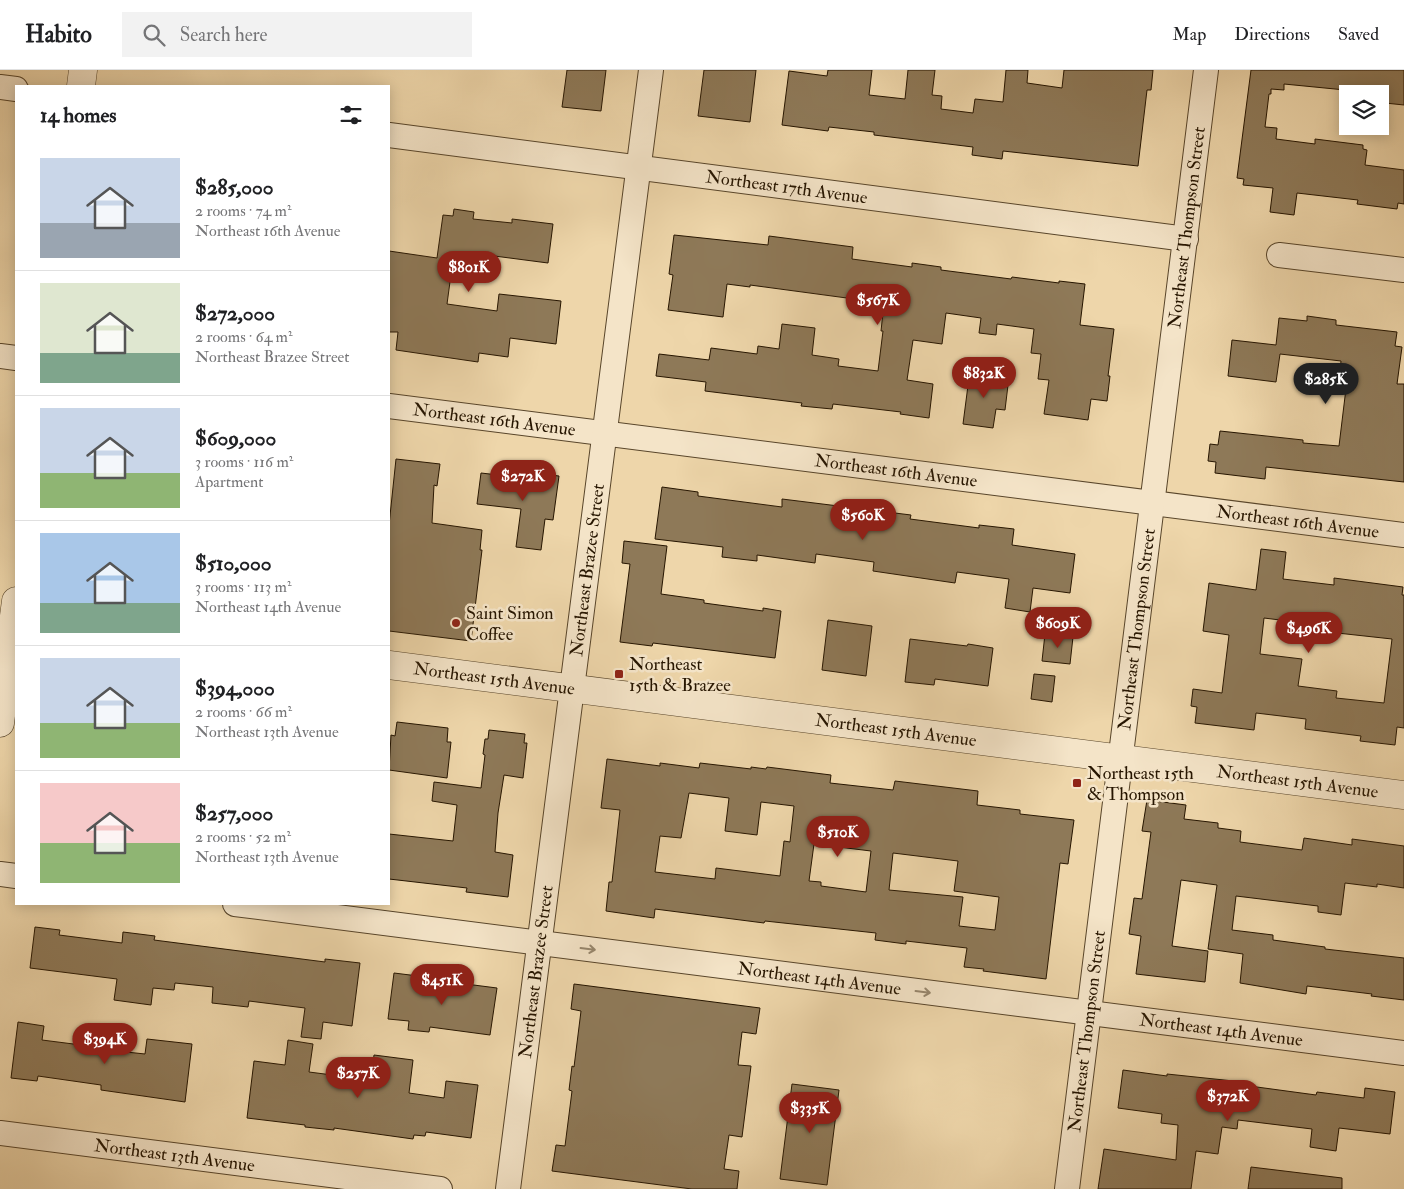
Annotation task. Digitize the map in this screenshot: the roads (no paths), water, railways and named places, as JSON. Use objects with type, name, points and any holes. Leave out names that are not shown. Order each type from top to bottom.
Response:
[{"type":"street","points":[[81,85],[83,70]]},
{"type":"street","name":"Northeast Brazee Street","points":[[508,1189],[650,70]]},
{"type":"street","name":"Northeast Thompson Street","points":[[1067,1189],[1206,70]]},
{"type":"street","points":[[0,87],[15,89]]},
{"type":"street","name":"Northeast 17th Avenue","points":[[390,135],[1186,238]]},
{"type":"street","points":[[1279,255],[1404,270]]},
{"type":"street","points":[[0,356],[15,358]]},
{"type":"street","name":"Northeast 16th Avenue","points":[[390,406],[1153,502],[1404,536]]},
{"type":"street","points":[[0,723],[12,613]]},
{"type":"street","name":"Northeast 15th Avenue","points":[[390,666],[1404,795]]},
{"type":"street","points":[[0,874],[15,876]]},
{"type":"street","name":"Northeast 14th Avenue","points":[[243,905],[1404,1053]]},
{"type":"street","name":"Northeast 13th Avenue","points":[[0,1133],[440,1189]]},
{"type":"place","name":"Saint Simon Coffee","points":[[456,623]]},
{"type":"place","name":"Northeast 15th & Brazee","points":[[619,674]]},
{"type":"place","name":"Northeast 15th & Thompson","points":[[1077,783]]}]
